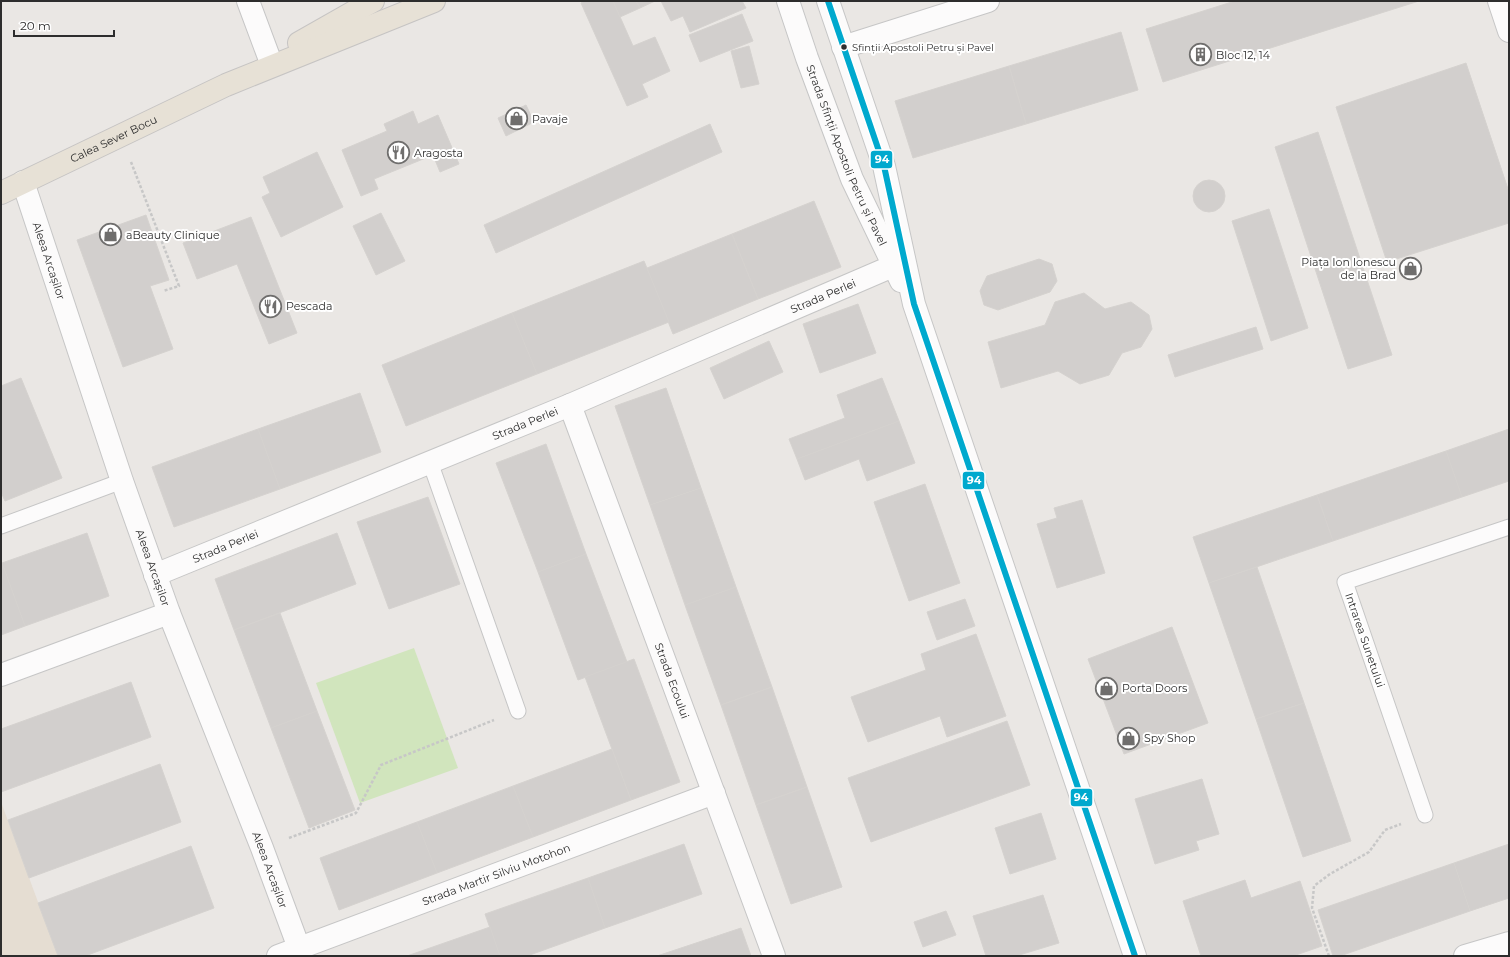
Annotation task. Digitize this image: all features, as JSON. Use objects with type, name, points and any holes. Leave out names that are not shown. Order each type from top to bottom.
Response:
[{"type":"main road","name":"Calea Sever Bocu","points":[[226,85],[373,1]]},
{"type":"main road","name":"Calea Sever Bocu","points":[[1,193],[226,85],[434,1]]},
{"type":"street","points":[[248,1],[270,60]]},
{"type":"street","name":"Strada Sfinții Apostoli Petru și Pavel","points":[[788,1],[807,58],[852,179],[893,266],[914,304]]},
{"type":"street","name":"Strada Sfinții Apostoli Petru și Pavel","points":[[828,1],[884,166],[914,304],[1135,956]]},
{"type":"street","points":[[843,47],[988,1]]},
{"type":"street","points":[[1499,1],[1509,31]]},
{"type":"street","name":"Aleea Arcașilor","points":[[23,182],[122,481],[155,575],[262,848],[299,948]]},
{"type":"street","name":"Strada Perlei","points":[[155,575],[570,406],[893,266]]},
{"type":"street","name":"Strada Ecoului","points":[[570,406],[774,956]]},
{"type":"street","points":[[1,675],[169,613]]},
{"type":"street","name":"Strada Martir Silviu Motohon","points":[[278,956],[714,793]]},
{"type":"street","points":[[1465,956],[1509,943]]},
{"type":"lane","points":[[430,462],[518,711]]},
{"type":"lane","points":[[1,526],[122,481]]},
{"type":"lane","name":"Intrarea Sunetului","points":[[1424,815],[1345,582],[1509,527]]},
{"type":"path","points":[[130,160],[179,286],[163,292]]},
{"type":"path","points":[[262,848],[356,813],[381,765],[518,711]]},
{"type":"path","points":[[1329,956],[1312,908],[1314,886],[1330,874],[1369,852],[1385,830],[1424,815]]},
{"type":"shaded area","points":[[1,802],[58,956],[1,956]]},
{"type":"green space","points":[[414,648],[458,768],[360,803],[316,683]]},
{"type":"building","points":[[585,1],[613,1],[633,46],[655,37],[670,71],[642,84],[648,97],[627,106],[581,3]]},
{"type":"building","points":[[613,1],[636,1],[640,8],[620,17]]},
{"type":"building","points":[[636,1],[655,1],[640,8]]},
{"type":"building","points":[[661,1],[742,1],[746,8],[690,32],[683,16],[671,21]]},
{"type":"building","name":"Bloc 12, 14","points":[[1235,1],[1419,1],[1163,82],[1146,29]]},
{"type":"building","points":[[742,14],[753,41],[700,62],[689,35]]},
{"type":"building","points":[[1121,32],[1138,90],[1026,124],[1009,66]]},
{"type":"building","points":[[749,46],[759,84],[741,88],[731,51]]},
{"type":"building","points":[[1466,63],[1509,192],[1509,223],[1387,262],[1336,107]]},
{"type":"building","points":[[1009,66],[1026,124],[913,158],[895,101]]},
{"type":"building","points":[[526,105],[534,122],[506,136],[498,118]]},
{"type":"building","name":"Aragosta","points":[[413,111],[418,124],[438,115],[459,164],[440,172],[433,155],[374,179],[378,189],[361,196],[342,150],[387,131],[384,124]]},
{"type":"building","points":[[710,124],[722,152],[496,253],[484,225]]},
{"type":"building","points":[[1318,132],[1392,355],[1348,369],[1275,147]]},
{"type":"building","points":[[317,152],[343,207],[281,237],[262,197],[270,193],[263,177]]},
{"type":"building","points":[[1206,180],[1212,180],[1221,184],[1225,196],[1221,208],[1212,212],[1206,212],[1197,208],[1193,199],[1193,193],[1197,184]]},
{"type":"building","points":[[814,201],[841,267],[758,299],[732,234]]},
{"type":"building","points":[[1269,209],[1308,328],[1271,341],[1232,221]]},
{"type":"building","points":[[381,213],[405,261],[376,275],[353,226]]},
{"type":"building","points":[[146,215],[169,280],[150,286],[173,349],[123,367],[77,240]]},
{"type":"building","name":"Pescada","points":[[251,217],[297,333],[269,344],[237,264],[197,279],[183,243]]},
{"type":"building","points":[[732,234],[758,299],[673,334],[647,268]]},
{"type":"building","points":[[1039,259],[1052,264],[1057,281],[1050,292],[998,310],[984,305],[980,291],[987,276]]},
{"type":"building","points":[[644,261],[669,322],[537,374],[512,313]]},
{"type":"building","points":[[1084,293],[1105,309],[1131,302],[1149,315],[1152,329],[1141,347],[1122,353],[1109,375],[1080,384],[1058,371],[1001,388],[988,342],[1045,325],[1055,302]]},
{"type":"building","points":[[858,304],[876,353],[820,373],[803,324]]},
{"type":"building","points":[[512,313],[537,374],[406,426],[382,365]]},
{"type":"building","points":[[1256,327],[1263,349],[1175,377],[1168,355]]},
{"type":"building","points":[[769,341],[783,372],[724,399],[710,368]]},
{"type":"building","points":[[21,378],[62,478],[5,501],[1,492],[1,386]]},
{"type":"building","points":[[882,378],[899,421],[797,459],[789,439],[845,418],[837,395]]},
{"type":"building","points":[[666,388],[701,488],[650,505],[615,406]]},
{"type":"building","points":[[360,393],[381,452],[280,489],[258,429]]},
{"type":"building","points":[[899,421],[915,463],[867,481],[859,459],[805,480],[797,459]]},
{"type":"building","points":[[258,429],[280,489],[174,527],[152,467]]},
{"type":"building","points":[[1509,429],[1509,481],[1462,497],[1446,451]]},
{"type":"building","points":[[546,444],[586,554],[538,572],[496,463]]},
{"type":"building","points":[[1446,451],[1462,497],[1333,541],[1317,495]]},
{"type":"building","points":[[925,484],[960,583],[909,601],[874,502]]},
{"type":"building","points":[[701,488],[736,587],[685,605],[650,505]]},
{"type":"building","points":[[1317,495],[1333,541],[1209,583],[1193,537]]},
{"type":"building","points":[[428,497],[460,584],[389,609],[357,522]]},
{"type":"building","points":[[1082,500],[1105,573],[1057,588],[1037,524],[1057,518],[1054,508]]},
{"type":"building","points":[[87,533],[109,596],[25,626],[2,563]]},
{"type":"building","points":[[337,533],[356,584],[234,630],[215,579]]},
{"type":"building","points":[[586,554],[627,662],[578,680],[538,572]]},
{"type":"building","points":[[1,563],[25,626],[1,635]]},
{"type":"building","points":[[1257,567],[1304,703],[1256,719],[1209,583]]},
{"type":"building","points":[[736,587],[772,687],[721,705],[685,605]]},
{"type":"building","points":[[965,599],[975,626],[937,640],[927,612]]},
{"type":"building","points":[[280,613],[317,711],[271,728],[234,630]]},
{"type":"building","points":[[1172,627],[1208,723],[1124,754],[1088,659]]},
{"type":"building","points":[[976,634],[1006,716],[947,737],[940,716],[868,742],[851,697],[926,670],[921,654]]},
{"type":"building","points":[[634,659],[680,782],[631,800],[585,677]]},
{"type":"building","points":[[131,682],[151,737],[1,792],[1,729]]},
{"type":"building","points":[[772,687],[807,787],[756,805],[721,705]]},
{"type":"building","points":[[1304,703],[1351,841],[1303,857],[1256,719]]},
{"type":"building","points":[[317,711],[355,810],[309,828],[271,728]]},
{"type":"building","points":[[1007,721],[1030,785],[871,842],[848,778]]},
{"type":"building","points":[[612,749],[631,800],[533,837],[513,786]]},
{"type":"building","points":[[160,764],[181,822],[29,878],[8,820]]},
{"type":"building","points":[[1202,779],[1219,834],[1196,841],[1199,850],[1155,864],[1135,799]]},
{"type":"building","points":[[513,786],[533,837],[437,873],[417,822]]},
{"type":"building","points":[[807,787],[842,887],[791,904],[756,805]]},
{"type":"building","points":[[1041,813],[1056,859],[1010,874],[995,828]]},
{"type":"building","points":[[417,822],[437,873],[339,910],[320,858]]},
{"type":"building","points":[[684,844],[702,894],[605,928],[588,878]]},
{"type":"building","points":[[1509,844],[1509,898],[1470,911],[1454,863]]},
{"type":"building","points":[[191,846],[214,908],[85,956],[58,956],[38,903]]},
{"type":"building","points":[[1454,863],[1470,911],[1340,956],[1333,956],[1318,910]]},
{"type":"building","points":[[588,878],[605,928],[527,956],[500,956],[485,914]]},
{"type":"building","points":[[1245,880],[1251,898],[1300,881],[1322,946],[1293,956],[1201,956],[1183,901]]},
{"type":"building","points":[[1043,895],[1059,943],[1016,956],[986,956],[973,916]]},
{"type":"building","points":[[946,911],[956,935],[923,947],[914,922]]},
{"type":"building","points":[[490,927],[500,956],[407,956]]},
{"type":"building","points":[[741,928],[751,956],[657,956]]},
{"type":"transit line","name":"94","points":[[828,1],[884,166],[914,304],[1135,956]]},
{"type":"place","name":"Sfinții Apostoli Petru și Pavel","points":[[844,47]]},
{"type":"place","name":"Bloc 12, 14","points":[[1200,55]]},
{"type":"place","name":"Pavaje","points":[[517,119]]},
{"type":"place","name":"Aragosta","points":[[399,153]]},
{"type":"place","name":"aBeauty Clinique","points":[[110,235]]},
{"type":"place","name":"Piața Ion Ionescu de la Brad","points":[[1411,268]]},
{"type":"place","name":"Pescada","points":[[270,306]]},
{"type":"place","name":"Porta Doors","points":[[1107,688]]},
{"type":"place","name":"Spy Shop","points":[[1128,738]]}]
